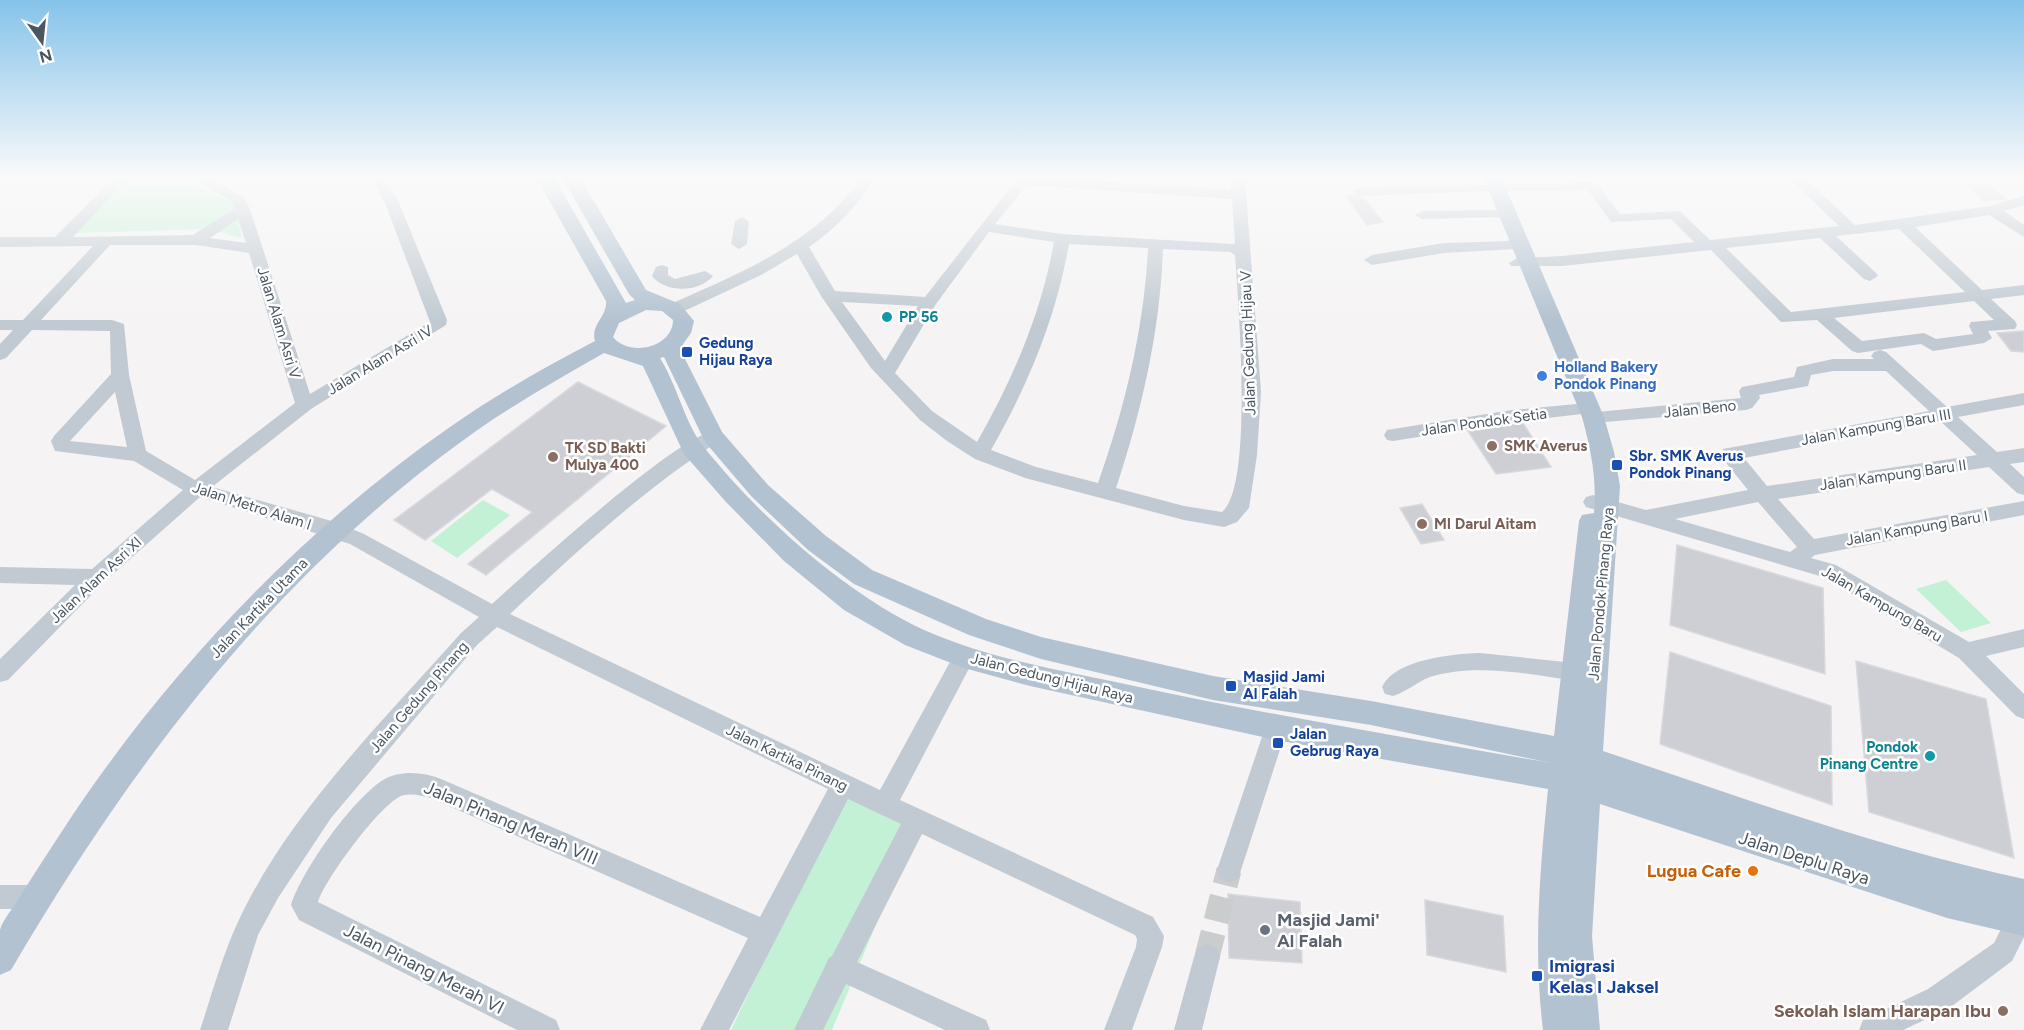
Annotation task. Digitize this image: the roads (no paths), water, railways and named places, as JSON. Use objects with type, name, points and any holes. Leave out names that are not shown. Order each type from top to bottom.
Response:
[{"type":"main road","points":[[573,227],[616,302],[617,308],[603,331],[605,344],[620,353],[642,355],[674,343],[684,328],[681,314],[639,294],[600,227]]},
{"type":"main road","name":"Jalan Pondok Pinang Raya","points":[[1503,227],[1518,257]]},
{"type":"main road","name":"Jalan Pondok Pinang Raya","points":[[1507,227],[1586,418],[1603,452],[1601,504],[1576,769],[1552,937],[1553,983],[1560,1030]]},
{"type":"main road","points":[[612,318],[633,307],[666,306]]},
{"type":"main road","name":"Jalan Gedung Hijau Raya","points":[[674,343],[674,357],[703,442],[817,543],[863,577],[978,627],[1213,701],[1276,728],[1576,769]]},
{"type":"main road","name":"Jalan Kartika Utama","points":[[0,959],[35,897],[125,762],[176,696],[250,612],[335,530],[465,428],[548,375],[605,344]]},
{"type":"main road","name":"Jalan Gedung Hijau Raya","points":[[642,355],[651,362],[703,442],[734,496],[792,554],[853,603],[914,637],[964,657],[1030,675],[1213,701],[1371,713],[1576,769]]},
{"type":"main road","name":"Jalan Pondok Pinang Raya","points":[[1583,1030],[1576,936],[1575,672],[1601,504]]},
{"type":"main road","name":"Jalan Deplu Raya","points":[[1576,769],[1842,871],[1947,903],[2022,908]]},
{"type":"street","points":[[59,242],[74,227]]},
{"type":"street","points":[[196,240],[216,227]]},
{"type":"street","points":[[249,227],[256,249]]},
{"type":"street","name":"Jalan Alam Asri IV","points":[[196,489],[305,405],[438,325],[439,320],[402,227]]},
{"type":"street","points":[[738,244],[741,227]]},
{"type":"street","points":[[666,306],[801,247],[824,227]]},
{"type":"street","points":[[985,227],[1062,238],[1233,248],[1245,254]]},
{"type":"street","points":[[886,374],[930,302],[985,227]]},
{"type":"street","name":"Jalan Gedung Hijau V","points":[[801,247],[828,296],[886,374],[935,422],[980,453],[1009,465],[1213,519],[1230,517],[1239,508],[1248,454],[1252,392],[1243,227]]},
{"type":"street","points":[[1690,227],[1786,317],[1980,297],[2024,290]]},
{"type":"street","points":[[1849,227],[1852,230]]},
{"type":"street","points":[[1372,260],[1444,248],[1518,257],[1711,246],[1877,227]]},
{"type":"street","points":[[1906,227],[1980,297],[2012,321]]},
{"type":"street","points":[[1824,233],[1870,276]]},
{"type":"street","points":[[980,453],[1001,418],[1032,353],[1052,293],[1062,238]]},
{"type":"street","name":"Jalan Alam Asri V","points":[[0,242],[196,240],[256,249],[305,405]]},
{"type":"street","points":[[0,354],[105,242]]},
{"type":"street","points":[[1105,492],[1122,444],[1145,356],[1152,316],[1156,244]]},
{"type":"street","points":[[662,270],[660,276],[668,283],[675,285],[705,276]]},
{"type":"street","points":[[828,296],[930,302]]},
{"type":"street","points":[[1819,313],[1855,345],[1870,346],[1924,338],[1933,345],[1984,338],[1977,326],[2012,321]]},
{"type":"street","points":[[0,325],[112,325],[118,328],[120,375],[138,455],[62,446],[60,441],[120,375]]},
{"type":"street","points":[[1870,346],[2024,488]]},
{"type":"street","name":"Jalan Beno","points":[[1586,418],[1746,404],[1751,398],[1748,391],[1802,382],[1803,371],[1833,365],[1890,365]]},
{"type":"street","name":"Jalan Kampung Baru III","points":[[1730,455],[1733,452],[2024,399]]},
{"type":"street","name":"Jalan Pondok Setia","points":[[1393,435],[1512,416],[1586,418]]},
{"type":"street","name":"Jalan Gedung Pinang","points":[[214,1030],[247,930],[269,889],[322,810],[469,639],[576,540],[703,442]]},
{"type":"street","name":"Jalan Metro Alam I","points":[[138,455],[196,489],[315,526],[335,530]]},
{"type":"street","name":"Jalan Kampung Baru","points":[[1730,455],[1762,494],[1802,553]]},
{"type":"street","name":"Jalan Kampung Baru II","points":[[1762,494],[2024,455]]},
{"type":"street","name":"Jalan Alam Asri XI","points":[[0,673],[96,577],[196,489]]},
{"type":"street","name":"Jalan Kampung Baru","points":[[1647,517],[1762,494]]},
{"type":"street","name":"Jalan Kampung Baru","points":[[1601,504],[1802,553],[1967,652],[2024,709]]},
{"type":"street","name":"Jalan Kampung Baru I","points":[[1802,553],[2024,508]]},
{"type":"street","name":"Jalan Kartika Pinang","points":[[335,530],[357,539],[495,616],[843,785],[1144,926],[1151,936],[1149,947],[1118,1030]]},
{"type":"street","points":[[0,576],[96,577]]},
{"type":"street","points":[[1967,652],[2024,638]]},
{"type":"street","points":[[885,804],[964,657]]},
{"type":"street","points":[[1393,687],[1415,673],[1456,664],[1506,662],[1575,672]]},
{"type":"street","points":[[1229,870],[1276,728]]},
{"type":"street","name":"Jalan Pinang Merah VIII","points":[[304,905],[304,897],[314,880],[367,814],[392,788],[414,783],[433,787],[764,933]]},
{"type":"street","points":[[714,1030],[843,785]]},
{"type":"street","points":[[808,1030],[838,967],[917,819]]},
{"type":"street","points":[[0,897],[35,897]]},
{"type":"street","name":"Jalan Pinang Merah VI","points":[[304,905],[308,911],[546,1030]]},
{"type":"street","points":[[1873,1030],[1938,999],[2003,952],[2022,908]]},
{"type":"street","points":[[1188,1030],[1207,957]]},
{"type":"street","points":[[838,967],[976,1030]]},
{"type":"tunnel","points":[[1207,957],[1229,870]]},
{"type":"place","name":"PP 56","points":[[887,317]]},
{"type":"place","name":"Gedung Hijau Raya","points":[[687,352]]},
{"type":"place","name":"Holland Bakery Pondok Pinang","points":[[1542,376]]},
{"type":"place","name":"SMK Averus","points":[[1492,446]]},
{"type":"place","name":"TK SD Bakti Mulya 400","points":[[553,457]]},
{"type":"place","name":"Sbr. SMK Averus Pondok Pinang","points":[[1617,465]]},
{"type":"place","name":"MI Darul Aitam","points":[[1422,524]]},
{"type":"place","name":"Masjid Jami Al Falah","points":[[1231,686]]},
{"type":"place","name":"Jalan Gebrug Raya","points":[[1278,743]]},
{"type":"place","name":"Pondok Pinang Centre","points":[[1930,756]]},
{"type":"place","name":"Lugua Cafe","points":[[1753,871]]},
{"type":"place","name":"Masjid Jami' Al Falah","points":[[1265,930]]},
{"type":"place","name":"Imigrasi Kelas I Jaksel","points":[[1537,976]]},
{"type":"place","name":"Sekolah Islam Harapan Ibu","points":[[2003,1011]]}]
